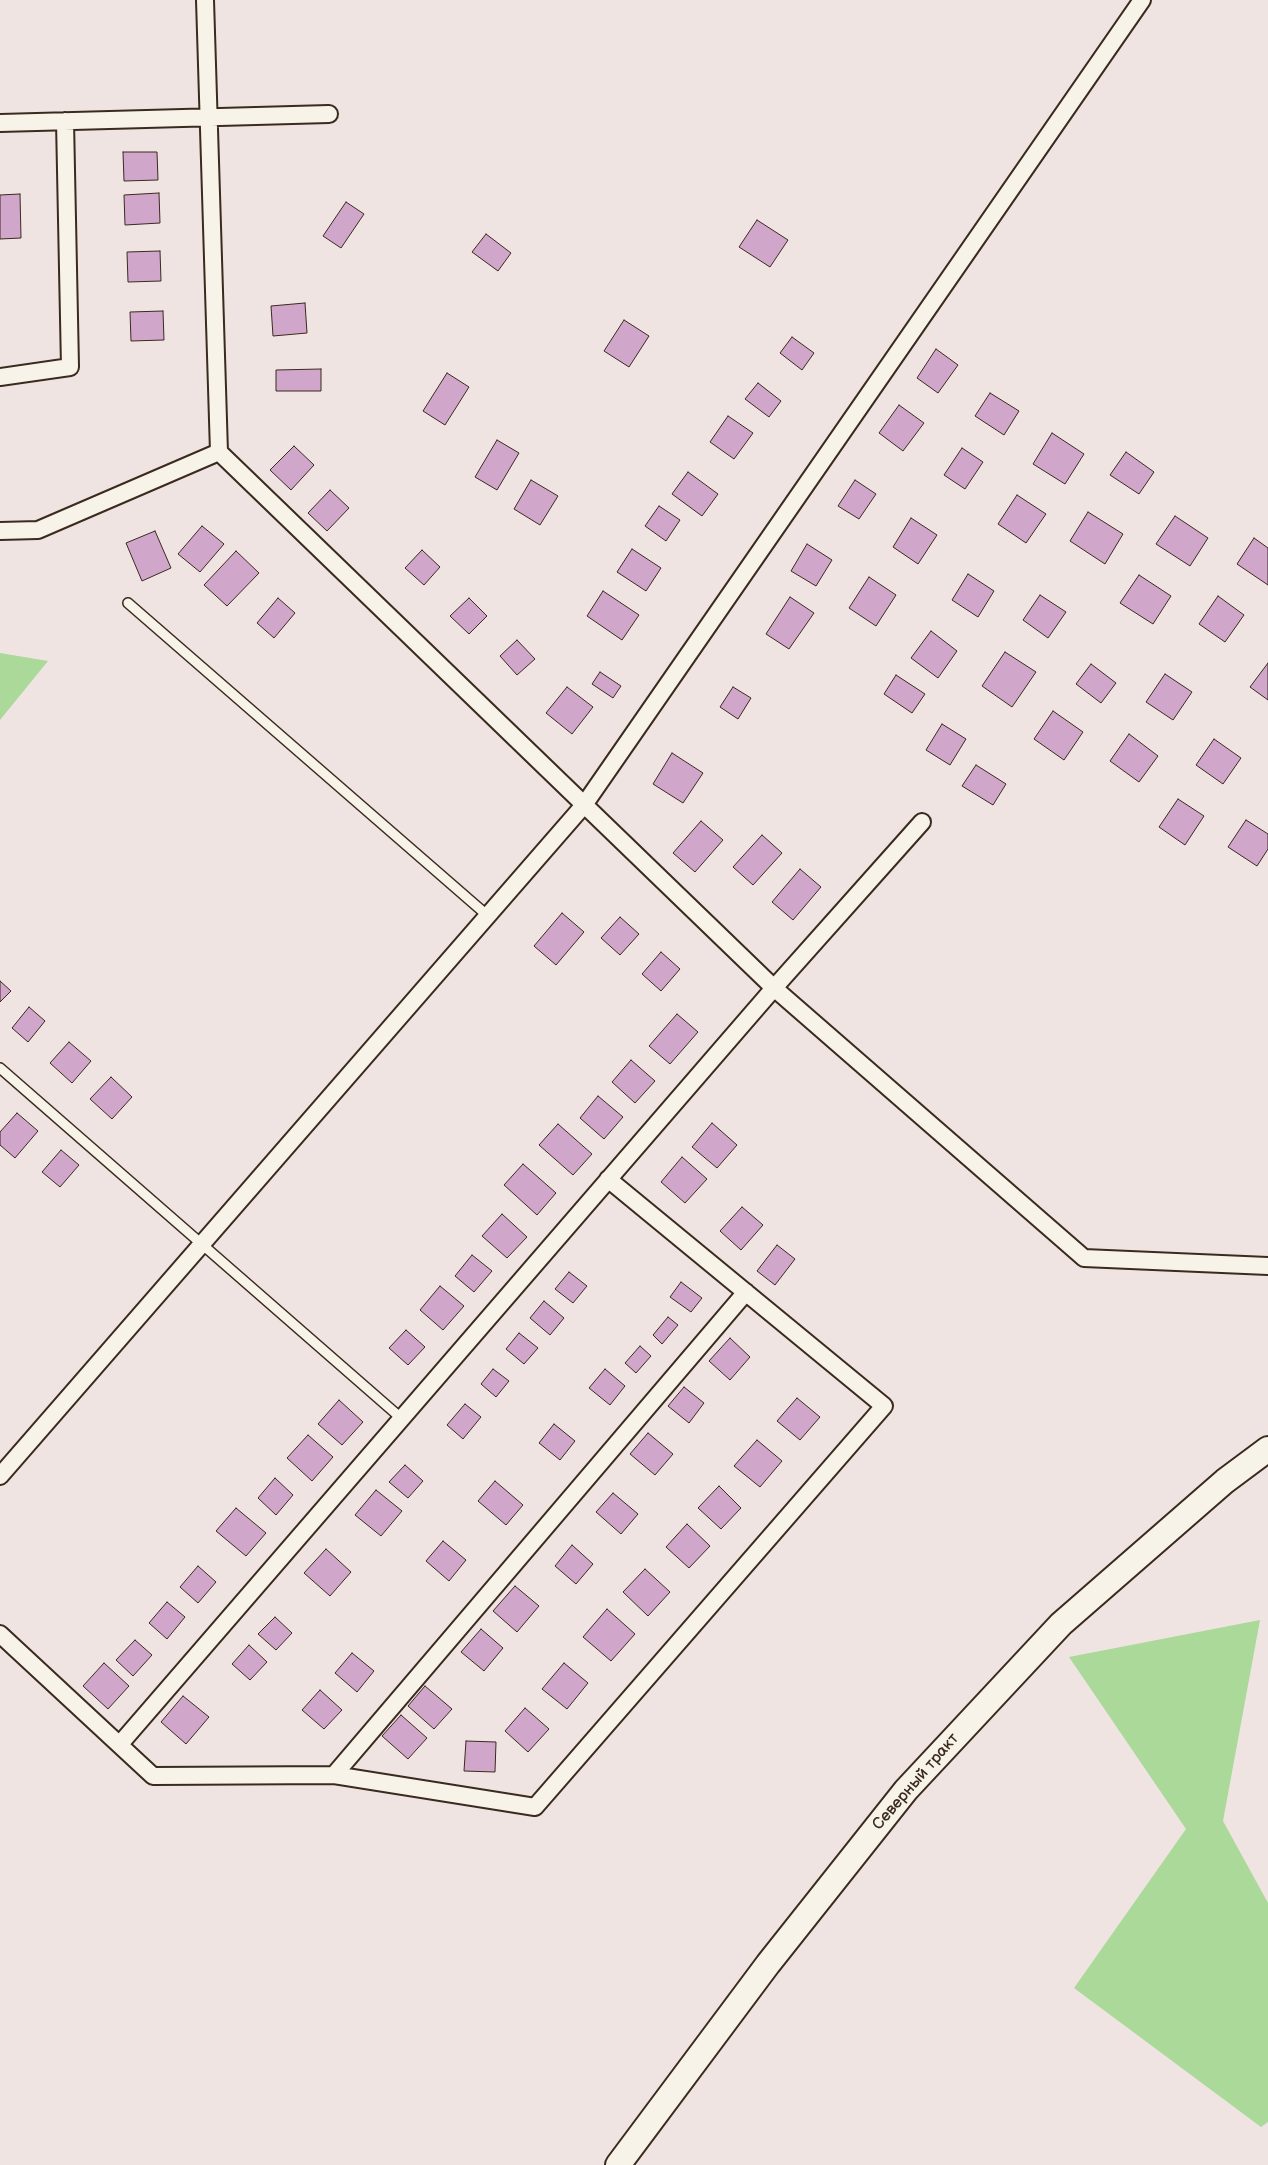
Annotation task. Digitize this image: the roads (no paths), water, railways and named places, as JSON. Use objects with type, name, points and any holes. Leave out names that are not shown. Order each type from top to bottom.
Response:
[{"type":"main road","name":"Северный тракт","points":[[618,2165],[768,1964],[906,1790],[1061,1624],[1225,1481],[1268,1449]]},
{"type":"street","points":[[205,0],[219,452],[774,988],[1084,1258],[1268,1266]]},
{"type":"street","points":[[0,1476],[584,805],[1142,0]]},
{"type":"street","points":[[0,124],[329,114]]},
{"type":"street","points":[[0,378],[70,367],[65,121]]},
{"type":"street","points":[[0,531],[38,530],[219,452]]},
{"type":"street","points":[[120,1744],[774,988],[922,822]]},
{"type":"street","points":[[0,1634],[153,1776],[334,1775],[535,1807],[884,1406],[608,1179]]},
{"type":"street","points":[[334,1775],[746,1292]]},
{"type":"lane","points":[[128,603],[488,916]]},
{"type":"lane","points":[[0,1068],[402,1418]]}]
